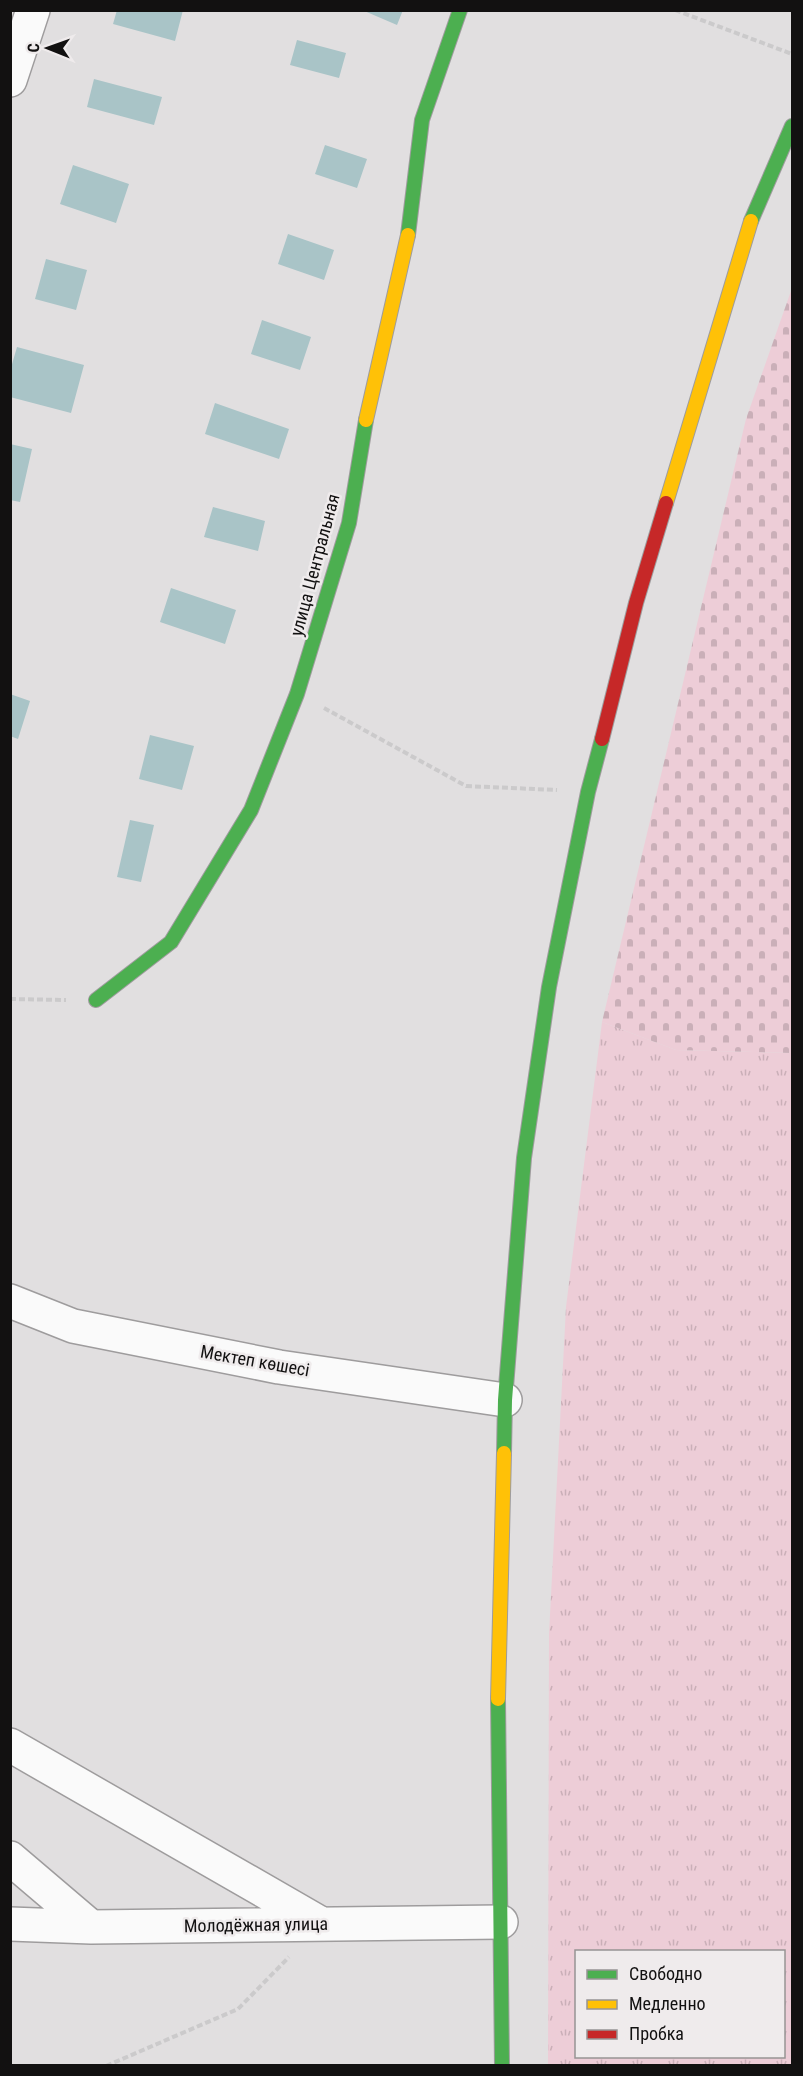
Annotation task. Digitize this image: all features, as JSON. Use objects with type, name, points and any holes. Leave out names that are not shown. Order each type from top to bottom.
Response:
[{"type":"main road","name":"улица Центральная","points":[[96,1000],[171,942],[251,810],[297,694],[349,523],[368,408],[408,242],[422,120],[460,10]]},
{"type":"main road","points":[[502,2066],[498,1682],[505,1400],[524,1158],[549,987],[588,792],[636,603],[747,231],[792,126]]},
{"type":"street","points":[[10,80],[33,10]]},
{"type":"street","name":"Мектеп көшесі","points":[[10,1301],[73,1326],[96,1331],[279,1367],[505,1400]]},
{"type":"street","points":[[10,1745],[321,1924]]},
{"type":"street","points":[[10,1858],[91,1926]]},
{"type":"street","name":"Молодёжная улица","points":[[10,1924],[91,1926],[501,1922]]},
{"type":"path","points":[[675,10],[792,54]]},
{"type":"path","points":[[297,694],[466,786],[588,792]]},
{"type":"path","points":[[10,999],[96,1000]]},
{"type":"path","points":[[106,2066],[238,2009],[321,1924]]},
{"type":"green space","points":[[792,288],[792,1053],[676,1050],[602,1022],[746,419]]},
{"type":"green space","points":[[602,1022],[676,1050],[792,1053],[792,2065],[548,2066],[549,1634],[566,1307]]},
{"type":"building","points":[[117,10],[183,10],[175,41],[113,24]]},
{"type":"building","points":[[362,10],[403,10],[397,25]]},
{"type":"building","points":[[297,40],[346,53],[339,78],[290,65]]},
{"type":"building","points":[[94,79],[162,97],[154,125],[87,107]]},
{"type":"building","points":[[325,145],[367,159],[357,188],[315,174]]},
{"type":"building","points":[[73,165],[129,184],[116,223],[60,204]]},
{"type":"building","points":[[288,234],[334,250],[324,280],[278,264]]},
{"type":"building","points":[[46,259],[87,270],[76,310],[35,299]]},
{"type":"building","points":[[262,320],[311,337],[300,370],[251,354]]},
{"type":"building","points":[[17,347],[84,365],[71,413],[10,397],[10,371]]},
{"type":"building","points":[[215,403],[289,429],[279,459],[205,434]]},
{"type":"building","points":[[10,444],[32,449],[20,502],[10,500]]},
{"type":"building","points":[[213,507],[265,521],[258,551],[204,537]]},
{"type":"building","points":[[171,588],[236,610],[225,644],[160,622]]},
{"type":"building","points":[[10,694],[30,701],[18,739],[10,736]]},
{"type":"building","points":[[150,735],[194,746],[182,790],[139,779]]},
{"type":"building","points":[[130,820],[154,825],[141,882],[117,877]]},
{"type":"traffic: fast","points":[[408,235],[422,120],[460,10]]},
{"type":"traffic: fast","points":[[751,221],[792,126]]},
{"type":"traffic: fast","points":[[96,1000],[171,942],[251,810],[297,694],[349,523],[366,420]]},
{"type":"traffic: fast","points":[[504,1453],[505,1400],[524,1158],[549,987],[588,792],[602,739]]},
{"type":"traffic: fast","points":[[498,1699],[502,2066]]},
{"type":"traffic: slow","points":[[666,503],[751,221]]},
{"type":"traffic: slow","points":[[366,420],[408,235]]},
{"type":"traffic: slow","points":[[498,1699],[504,1453]]},
{"type":"traffic: jam","points":[[602,739],[636,603],[666,503]]}]
